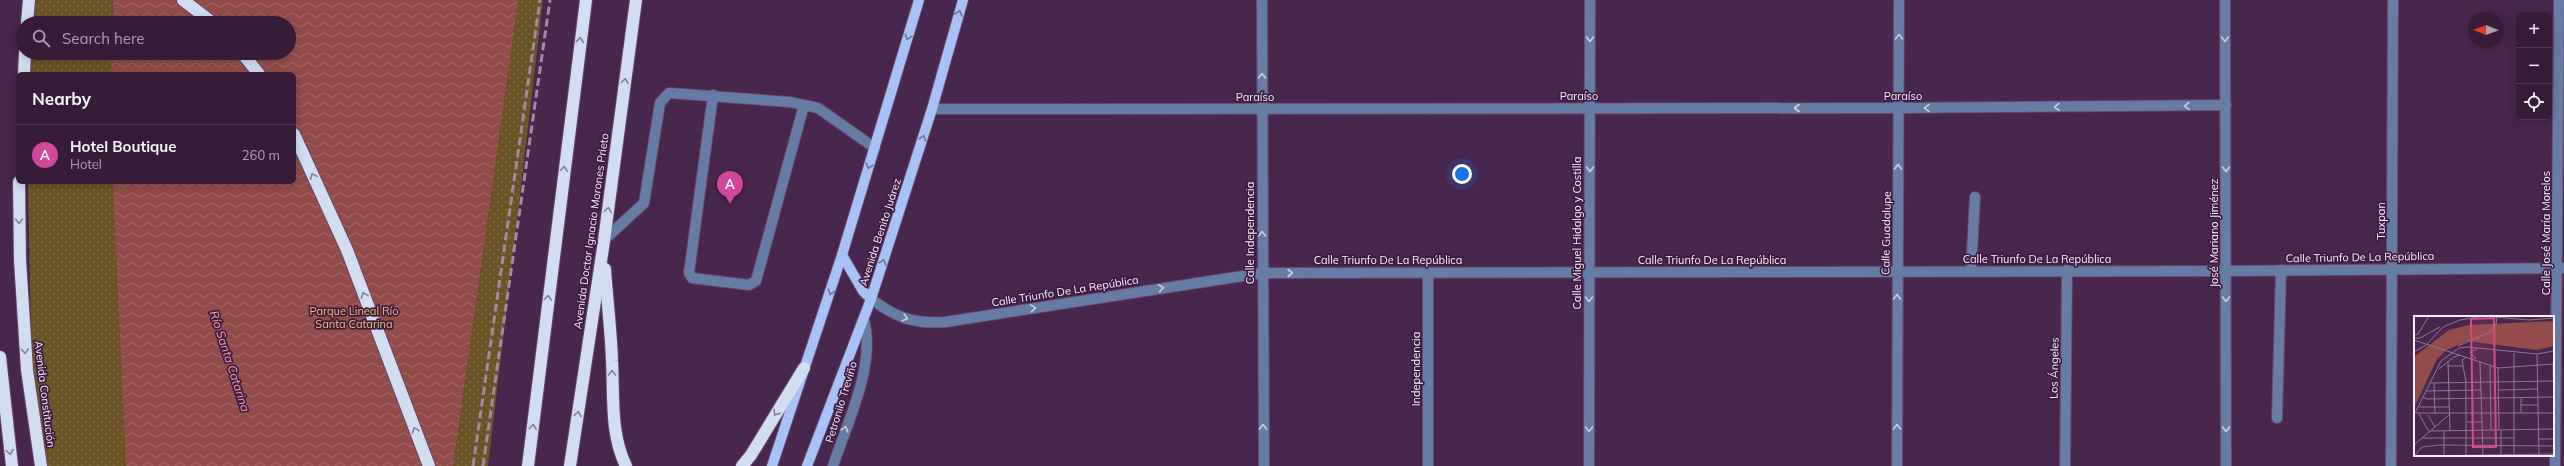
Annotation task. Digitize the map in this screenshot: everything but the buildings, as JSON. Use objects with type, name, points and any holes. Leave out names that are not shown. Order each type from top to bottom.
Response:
[{"type":"highway","points":[[28,16],[29,0]]},
{"type":"highway","points":[[183,0],[204,16]]},
{"type":"highway","points":[[528,466],[586,0]]},
{"type":"highway","name":"Avenida Doctor Ignacio Morones Prieto","points":[[570,466],[604,244],[636,0]]},
{"type":"highway","points":[[24,72],[25,60]]},
{"type":"highway","points":[[248,60],[257,72]]},
{"type":"highway","points":[[296,138],[346,250],[429,466]]},
{"type":"highway","name":"Avenida Constitución","points":[[18,184],[20,260],[27,370],[41,466]]},
{"type":"highway","points":[[604,244],[612,361],[613,413],[619,451],[626,466]]},
{"type":"highway","points":[[0,357],[12,466]]},
{"type":"highway","points":[[742,466],[751,455],[804,368]]},
{"type":"main road","points":[[772,466],[842,255],[919,0]]},
{"type":"main road","name":"Avenida Benito Juárez","points":[[807,466],[864,320],[932,109],[963,0]]},
{"type":"main road","points":[[842,255],[863,291],[871,299]]},
{"type":"street","name":"Calle Independencia","points":[[1262,0],[1264,466]]},
{"type":"street","name":"Calle Miguel Hidalgo y Costilla","points":[[1589,466],[1590,0]]},
{"type":"street","name":"Calle Guadalupe","points":[[1896,466],[1899,0]]},
{"type":"street","name":"José Mariano Jiménez","points":[[2225,0],[2226,466]]},
{"type":"street","name":"Tuxpan","points":[[2391,466],[2393,0]]},
{"type":"street","name":"Calle José María Morelos","points":[[2555,466],[2561,268],[2559,0]]},
{"type":"street","points":[[604,244],[644,203],[660,103],[669,93],[713,95],[804,105],[818,108],[875,148]]},
{"type":"street","points":[[713,95],[689,273],[692,278],[749,285],[756,281],[804,105]]},
{"type":"street","name":"Paraíso","points":[[932,109],[1899,108],[2226,105]]},
{"type":"street","points":[[1971,271],[1975,197]]},
{"type":"street","name":"Calle Triunfo De La República","points":[[871,299],[892,314],[922,324],[945,322],[1262,273],[2067,270],[2226,271],[2561,268]]},
{"type":"street","name":"Los Ángeles","points":[[2065,466],[2067,270]]},
{"type":"street","points":[[2277,418],[2281,270]]},
{"type":"street","name":"Independencia","points":[[1428,272],[1428,466]]},
{"type":"street","name":"Petronilo Treviño","points":[[833,466],[864,373],[868,349],[864,320]]},
{"type":"green space","name":"Río Santa Catarina","points":[[28,0],[543,0],[488,466],[41,466],[32,382],[28,184],[296,184],[296,72],[28,72],[28,60],[296,60],[296,16],[28,16]]},
{"type":"water","name":"Río Santa Catarina","points":[[113,0],[518,0],[453,466],[126,466],[113,184],[296,184],[296,72],[111,72],[112,60],[296,60],[296,16],[113,16]]},
{"type":"railway","points":[[473,466],[540,0]]},
{"type":"railway","points":[[483,466],[550,0]]},
{"type":"place","name":"Hotel Boutique","points":[[730,204]]},
{"type":"park label","name":"Parque Lineal Río Santa Catarina","points":[[354,317]]}]
